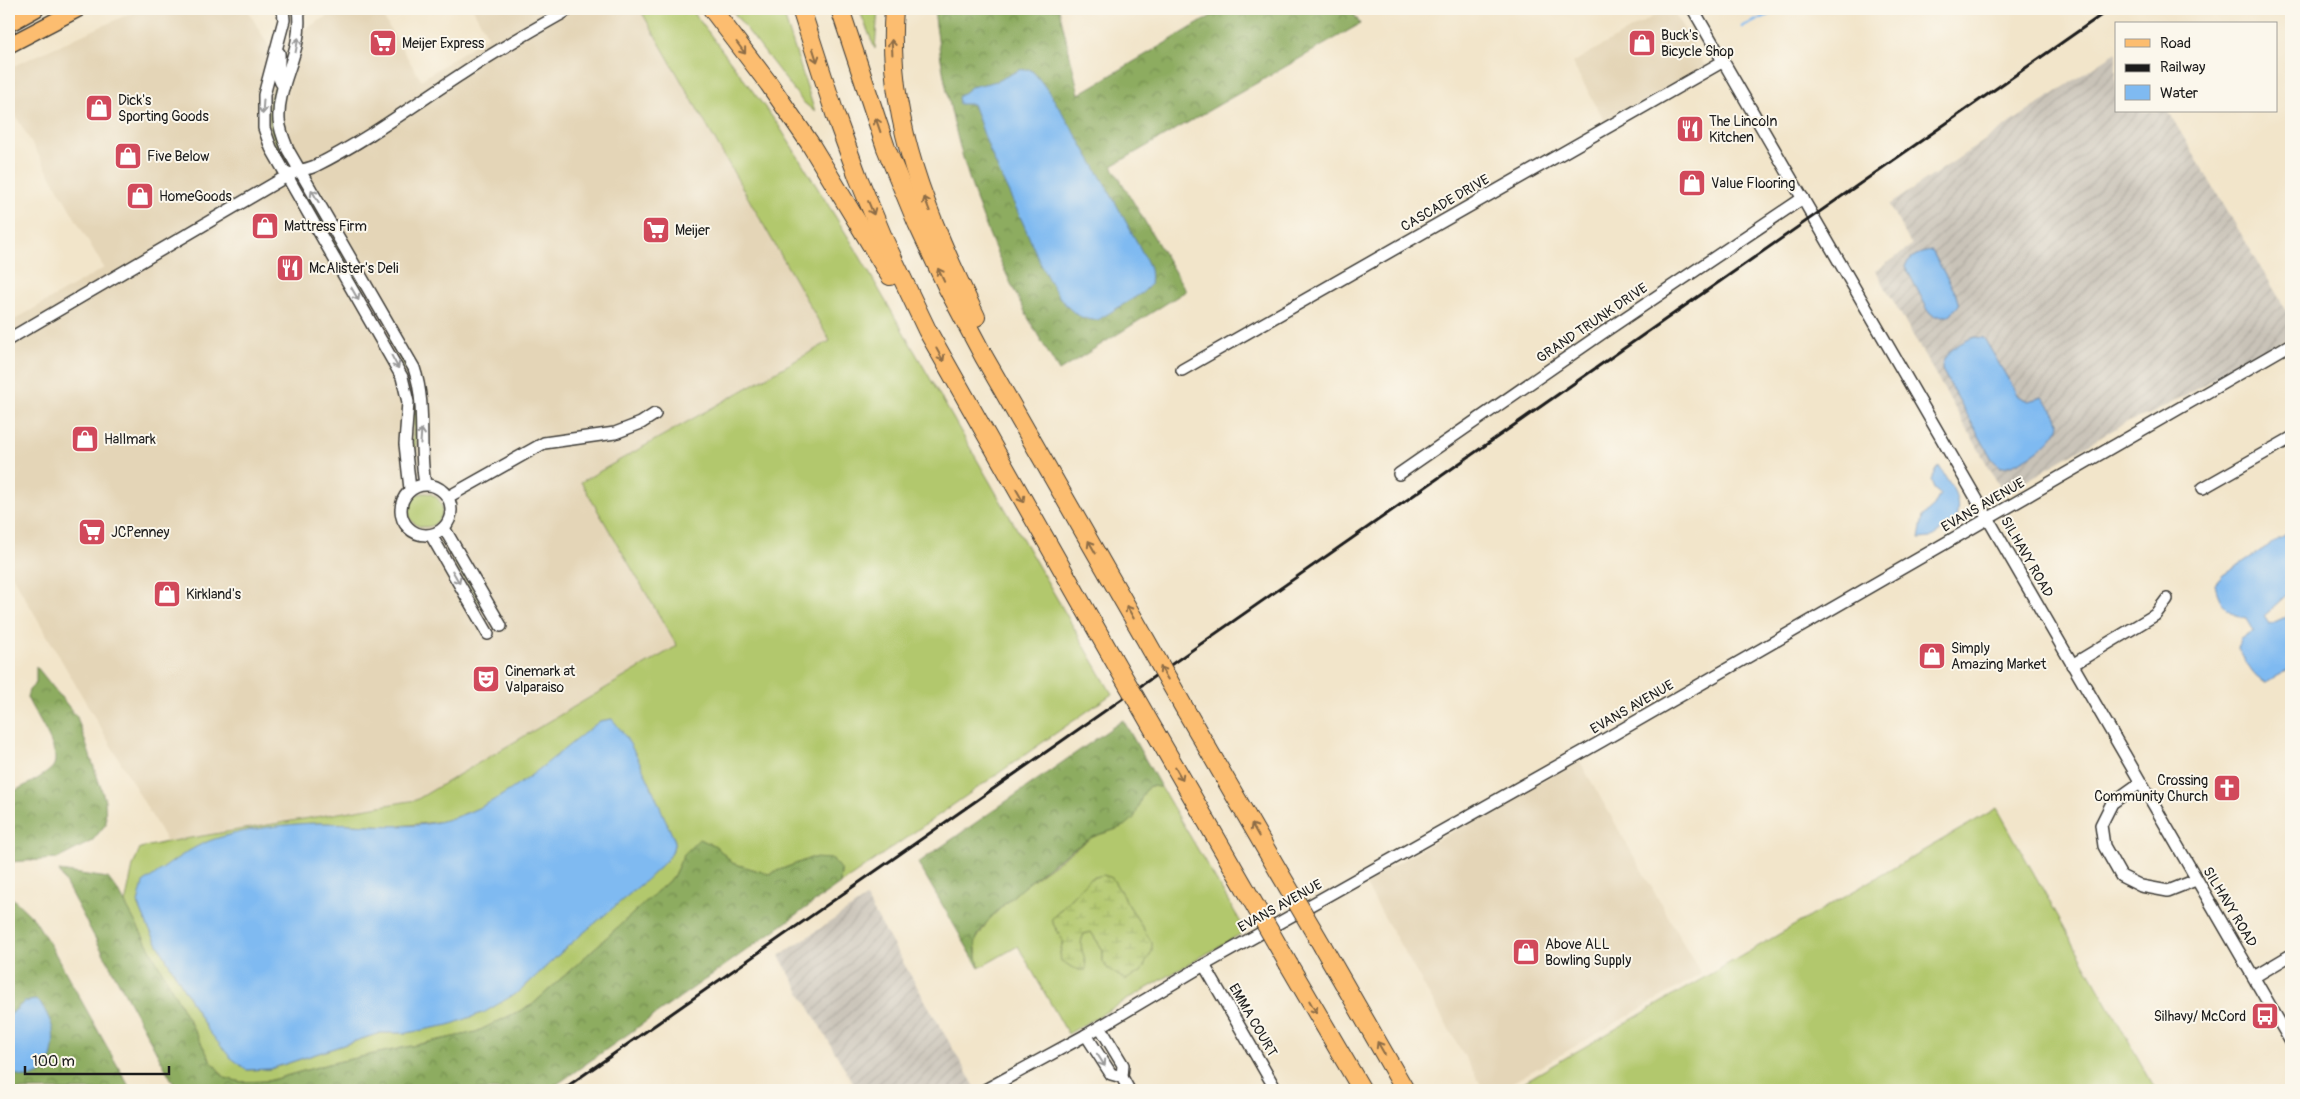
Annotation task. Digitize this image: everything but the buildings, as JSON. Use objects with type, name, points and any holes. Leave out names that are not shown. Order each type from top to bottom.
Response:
[{"type":"highway","points":[[712,9],[770,84],[809,142],[894,283],[927,330]]},
{"type":"highway","points":[[801,9],[833,108],[858,177],[885,242],[927,330],[1112,657],[1362,1090]]},
{"type":"highway","points":[[840,9],[886,148],[917,223],[974,339],[1405,1090]]},
{"type":"highway","points":[[894,9],[892,36],[894,85],[903,132],[914,168],[965,294],[999,366],[1023,426]]},
{"type":"main road","points":[[9,24],[36,9]]},
{"type":"main road","points":[[9,45],[78,9]]},
{"type":"street","points":[[283,9],[284,20],[264,95],[263,120],[271,148],[402,377],[408,402],[405,444],[410,489],[400,505],[400,514],[404,523],[416,534],[432,535],[444,528],[451,516],[448,497],[437,487],[425,484],[410,489]]},
{"type":"street","points":[[298,9],[300,25],[298,46],[284,86],[279,113],[281,133],[299,169],[414,368],[422,401],[421,461],[425,484]]},
{"type":"street","points":[[9,339],[299,169],[313,167],[337,153],[413,107],[481,61],[570,9]]},
{"type":"street","name":"SILHAVY ROAD","points":[[1693,9],[2291,1042]]},
{"type":"street","points":[[278,43],[280,68],[278,77],[279,82],[284,86]]},
{"type":"street","name":"CASCADE DRIVE","points":[[1182,370],[1722,62]]},
{"type":"street","name":"GRAND TRUNK DRIVE","points":[[1399,474],[1601,334],[1803,198]]},
{"type":"street","name":"EVANS AVENUE","points":[[985,1090],[1086,1035],[1204,965],[1602,741],[2291,344]]},
{"type":"street","points":[[448,497],[544,442],[603,436],[634,426],[655,414]]},
{"type":"street","points":[[2203,488],[2291,438]]},
{"type":"street","points":[[444,528],[501,626]]},
{"type":"street","points":[[432,535],[488,634]]},
{"type":"street","points":[[2072,665],[2155,615],[2167,599]]},
{"type":"street","points":[[2140,783],[2112,803],[2101,825],[2104,846],[2121,876],[2141,886],[2168,890],[2196,880]]},
{"type":"street","points":[[2254,977],[2291,955]]},
{"type":"street","name":"EMMA COURT","points":[[1204,965],[1276,1090]]},
{"type":"street","points":[[1100,1027],[1123,1065],[1122,1077],[1129,1090]]},
{"type":"street","points":[[1086,1035],[1111,1074],[1122,1077]]},
{"type":"shaded area","points":[[140,9],[247,9],[270,48],[341,9],[378,9],[421,80],[488,36],[473,9],[640,9],[831,341],[582,482],[677,646],[416,800],[167,842],[9,570],[9,323],[104,268],[9,104],[9,68]]},
{"type":"shaded area","points":[[1666,9],[1672,9],[1705,66],[1606,123],[1572,63]]},
{"type":"shaded area","points":[[2115,53],[2115,112],[2169,112],[2291,318],[2291,336],[2155,412],[2125,423],[2009,491],[2003,492],[1876,271],[1912,246],[1889,205]]},
{"type":"shaded area","points":[[1579,760],[1701,974],[1499,1090],[1484,1090],[1364,882]]},
{"type":"shaded area","points":[[866,898],[975,1087],[970,1090],[857,1090],[779,956]]},
{"type":"green space","points":[[640,9],[691,9],[779,126],[855,248],[1112,694],[840,884],[841,871],[811,858],[769,874],[732,863],[716,846],[684,854],[673,877],[532,1005],[476,1032],[328,1064],[268,1081],[241,1082],[225,1078],[211,1061],[125,904],[133,866],[140,848],[416,800],[677,646],[581,482],[830,341]],"holes":[[[612,719],[675,841],[672,853],[663,864],[569,945],[520,991],[407,1033],[380,1033],[270,1069],[247,1070],[207,1029],[148,927],[138,903],[249,830],[319,823],[399,826],[445,821],[490,804],[521,785],[600,721]]]},
{"type":"green space","points":[[731,9],[782,9],[815,112],[803,102]]},
{"type":"green space","points":[[859,9],[878,9],[875,49]]},
{"type":"green space","points":[[934,9],[1059,9],[1079,94],[1223,9],[1351,9],[1360,24],[1112,166],[1186,291],[1059,371],[1033,326],[1001,263],[974,193],[953,121]]},
{"type":"green space","points":[[276,84],[278,88],[273,121],[282,154],[273,139],[269,120],[270,101]]},
{"type":"green space","points":[[307,193],[372,306],[370,307],[305,196]]},
{"type":"green space","points":[[390,337],[405,366],[416,396],[418,418],[416,465],[412,465],[414,411],[412,391],[398,355],[387,338]]},
{"type":"green space","points":[[425,493],[432,494],[437,498],[441,503],[441,517],[437,522],[432,526],[425,527],[418,526],[413,522],[409,517],[408,510],[409,503],[413,498],[418,494]]},
{"type":"green space","points":[[449,547],[487,613],[486,614],[446,549]]},
{"type":"green space","points":[[36,666],[77,717],[105,800],[106,824],[92,841],[57,859],[9,862],[9,794],[43,776],[52,768],[55,762],[47,733],[27,697],[29,690],[36,683]]},
{"type":"green space","points":[[1123,720],[1161,787],[1149,786],[1143,795],[1135,816],[1129,823],[1091,838],[1079,845],[1008,900],[982,929],[976,941],[979,968],[918,863]]},
{"type":"green space","points":[[1149,786],[1161,787],[1246,931],[1068,1034],[1018,946],[979,968],[975,942],[989,919],[1023,887],[1092,837],[1117,829],[1133,819],[1141,795]],"holes":[[[1103,875],[1112,878],[1152,943],[1103,962],[1103,950],[1091,932],[1084,934],[1081,942],[1086,963],[1060,953],[1063,941],[1051,920],[1089,879]]]},
{"type":"green space","points":[[1997,808],[2156,1090],[1510,1090]]},
{"type":"green space","points":[[699,839],[716,846],[732,863],[769,874],[811,858],[833,859],[841,871],[840,884],[549,1090],[177,1090],[59,871],[108,878],[120,894],[211,1061],[225,1078],[241,1082],[268,1081],[328,1064],[476,1032],[532,1005],[673,877],[684,854]]},
{"type":"green space","points":[[1103,875],[1112,878],[1152,943],[1152,951],[1141,972],[1125,980],[1107,968],[1103,962],[1103,950],[1091,932],[1084,934],[1081,944],[1085,960],[1085,970],[1078,970],[1061,961],[1060,953],[1063,941],[1051,920],[1089,879]]},
{"type":"green space","points":[[9,895],[34,919],[51,946],[131,1090],[9,1090],[9,1069],[13,1073],[47,1068],[53,1042],[51,1027],[40,1002],[11,1013],[9,1016]]},
{"type":"water","points":[[1029,69],[1054,99],[1072,128],[1111,194],[1150,268],[1150,285],[1142,293],[1098,320],[1084,318],[1072,310],[1051,284],[996,166],[973,104],[959,104],[958,97],[971,87],[997,81],[1019,70]]},
{"type":"water","points":[[1932,251],[1955,292],[1959,305],[1949,316],[1934,316],[1929,312],[1905,266],[1916,255]]},
{"type":"water","points":[[1975,337],[1984,338],[2018,396],[2028,401],[2042,397],[2057,416],[2059,423],[2052,438],[2045,445],[2026,458],[2007,466],[2000,467],[1992,459],[1942,370],[1945,358],[1952,349]]},
{"type":"water","points":[[1939,466],[1957,498],[1958,505],[1955,522],[1930,538],[1919,539],[1923,516],[1934,506],[1940,494],[1934,489],[1931,480]]},
{"type":"water","points":[[2291,531],[2291,592],[2264,616],[2269,624],[2291,614],[2291,668],[2266,682],[2253,673],[2238,649],[2240,638],[2254,631],[2247,619],[2235,615],[2225,607],[2216,591],[2215,584],[2223,575]]},
{"type":"water","points":[[612,719],[631,745],[675,841],[672,853],[645,881],[569,945],[520,991],[485,1012],[449,1025],[407,1033],[380,1033],[270,1069],[247,1070],[230,1057],[207,1029],[148,927],[138,903],[143,883],[196,847],[208,841],[240,832],[307,823],[400,826],[446,820],[489,803],[509,791],[600,721]]},
{"type":"water","points":[[35,1000],[40,1002],[53,1030],[52,1053],[43,1071],[37,1075],[24,1077],[9,1069],[9,1016],[24,1002]]},
{"type":"waterway","points":[[1742,27],[1781,9]]},
{"type":"railway","points":[[562,1090],[2110,9]]},
{"type":"place","name":"Meijer Express","points":[[383,43]]},
{"type":"place","name":"Buck's Bicycle Shop","points":[[1642,43]]},
{"type":"place","name":"Dick's Sporting Goods","points":[[99,108]]},
{"type":"place","name":"The Lincoln Kitchen","points":[[1690,129]]},
{"type":"place","name":"Five Below","points":[[128,156]]},
{"type":"place","name":"Value Flooring","points":[[1692,183]]},
{"type":"place","name":"HomeGoods","points":[[140,196]]},
{"type":"place","name":"Mattress Firm","points":[[265,226]]},
{"type":"place","name":"Meijer","points":[[656,230]]},
{"type":"place","name":"McAlister's Deli","points":[[290,268]]},
{"type":"place","name":"Hallmark","points":[[85,439]]},
{"type":"place","name":"JCPenney","points":[[92,532]]},
{"type":"place","name":"Kirkland's","points":[[167,594]]},
{"type":"place","name":"Simply Amazing Market","points":[[1932,656]]},
{"type":"place","name":"Cinemark at Valparaiso","points":[[486,679]]},
{"type":"place","name":"Crossing Community Church","points":[[2227,788]]},
{"type":"place","name":"Above ALL Bowling Supply","points":[[1526,952]]},
{"type":"place","name":"Silhavy/ McCord","points":[[2265,1016]]}]
